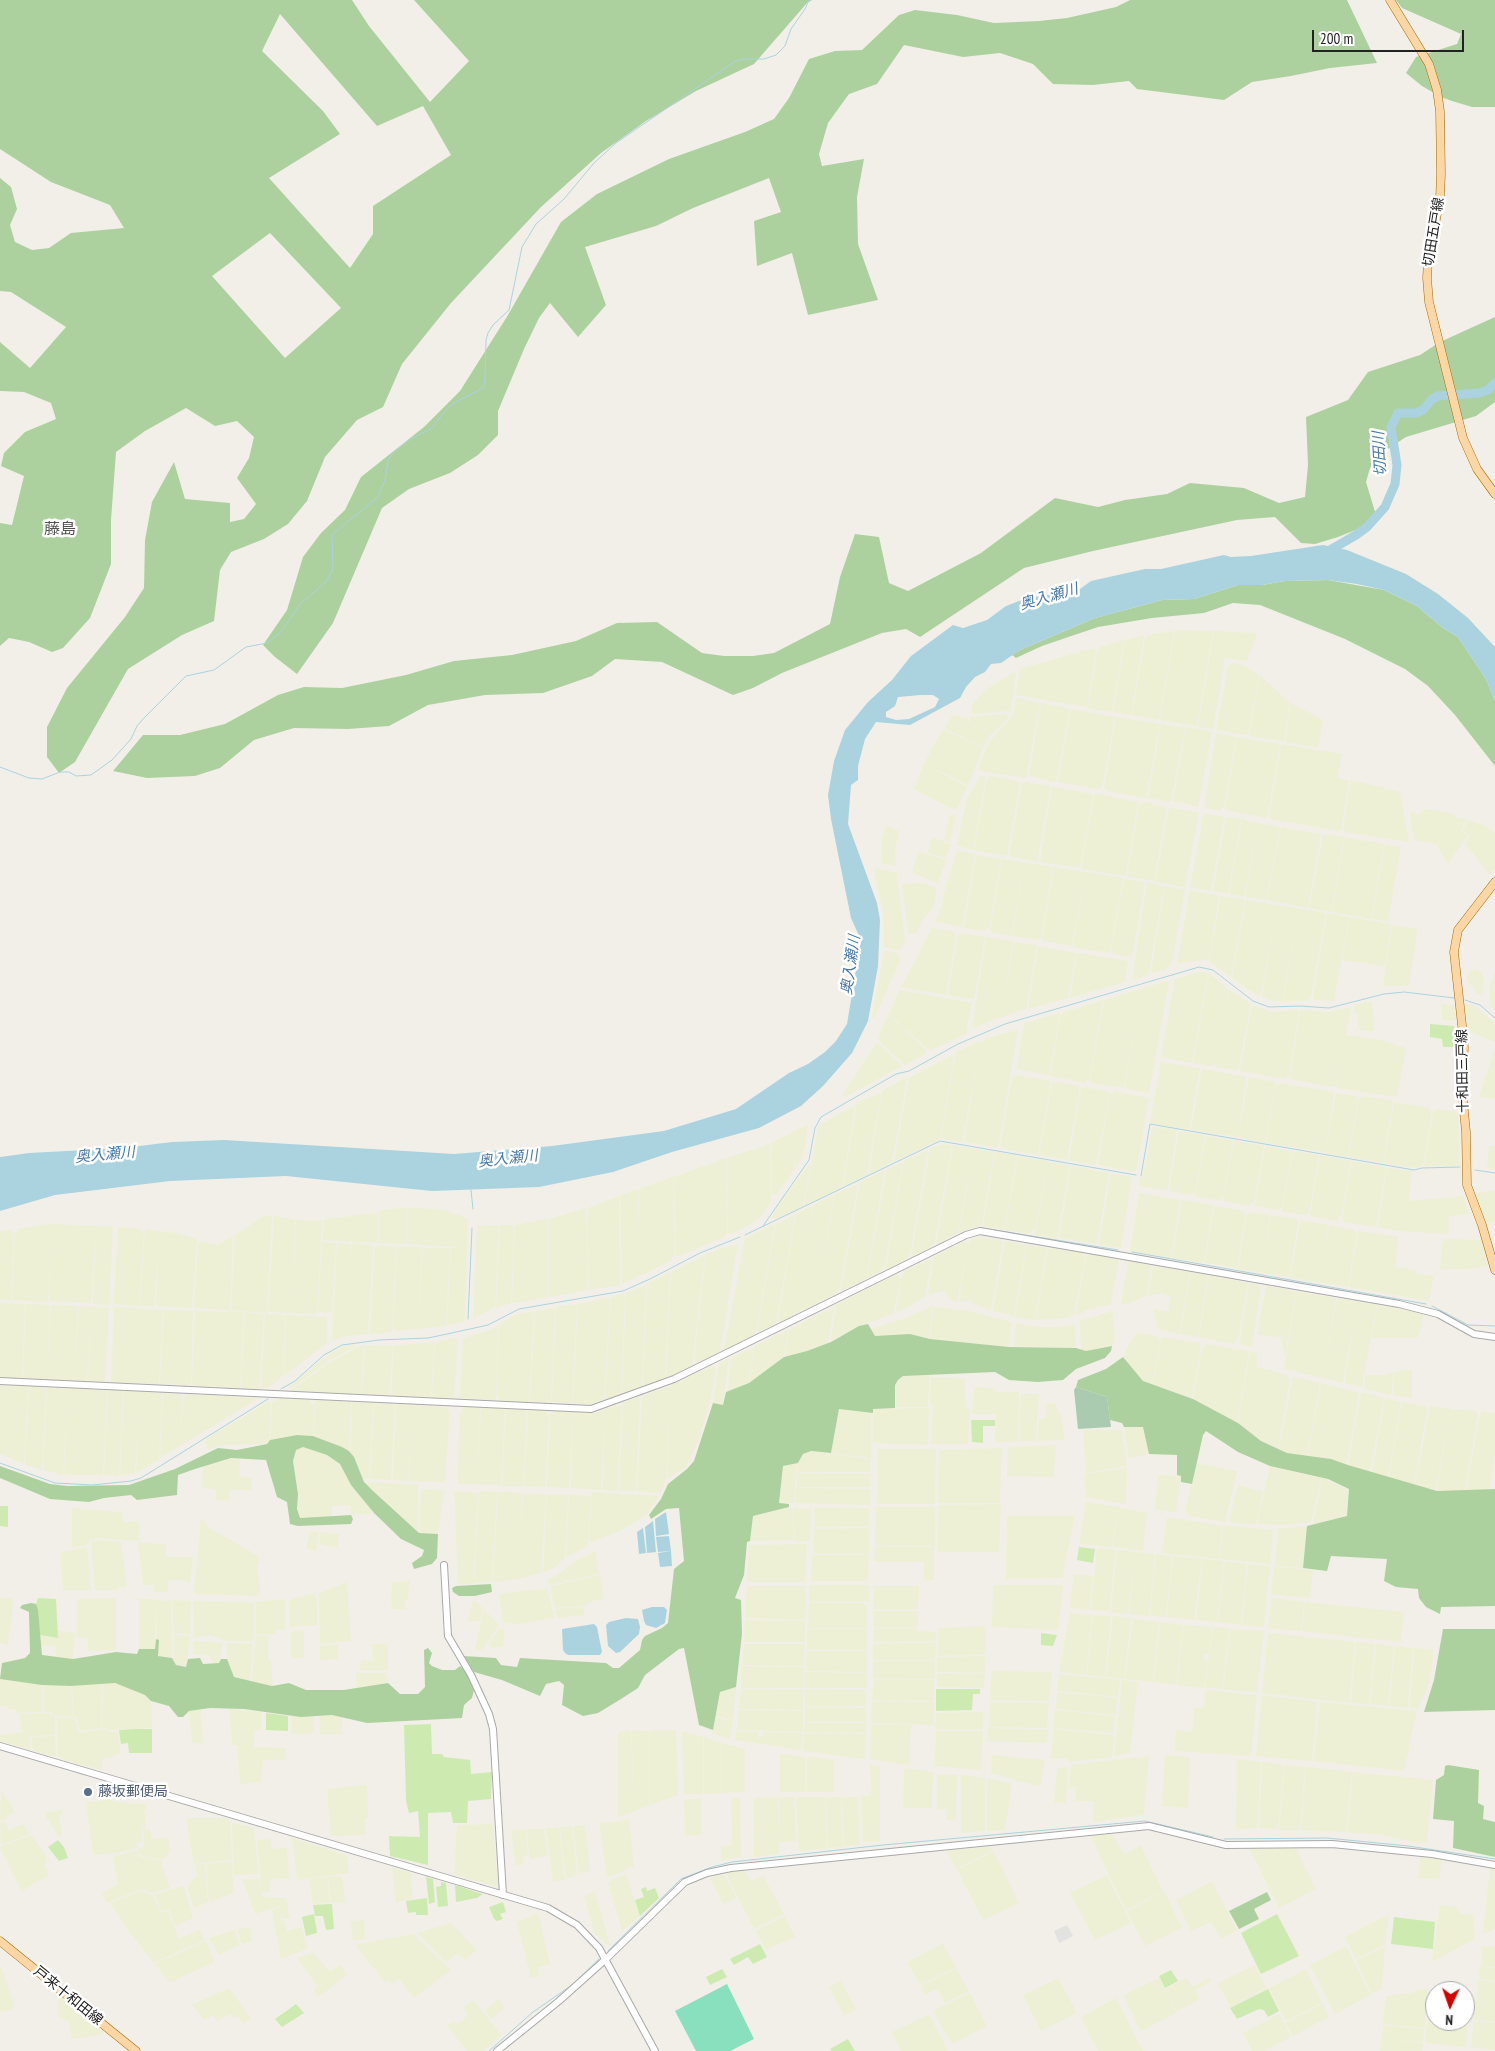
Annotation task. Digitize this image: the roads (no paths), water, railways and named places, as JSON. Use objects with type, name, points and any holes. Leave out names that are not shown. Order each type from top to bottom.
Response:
[{"type":"main road","name":"切田五戸線","points":[[1390,0],[1429,64],[1438,90],[1440,111],[1440,198],[1426,278],[1429,302],[1458,423],[1472,461],[1482,478],[1495,494]]},
{"type":"main road","name":"十和田三戸線","points":[[1495,882],[1458,930],[1454,952],[1464,1048],[1461,1081],[1466,1132],[1468,1185],[1495,1270]]},
{"type":"main road","name":"戸来十和田線","points":[[0,1941],[136,2051]]},
{"type":"street","points":[[0,1381],[592,1409],[674,1379],[966,1236],[980,1232],[1399,1304],[1438,1314],[1474,1334],[1495,1336]]},
{"type":"street","points":[[444,1565],[448,1636],[471,1674],[489,1714],[493,1729],[503,1895]]},
{"type":"street","points":[[0,1746],[548,1908],[569,1919],[592,1940],[606,1960],[656,2051]]},
{"type":"street","points":[[496,2051],[559,2001],[606,1960],[685,1882],[719,1870],[761,1864],[1149,1826],[1226,1845],[1332,1844],[1432,1854],[1495,1865]]},
{"type":"water","name":"奥入瀬川","points":[[1323,545],[1347,550],[1406,574],[1438,594],[1468,618],[1495,647],[1495,701],[1486,679],[1458,637],[1443,628],[1417,606],[1384,590],[1357,584],[1328,580],[1238,585],[1194,599],[1162,600],[1095,618],[1020,650],[1001,663],[991,664],[985,672],[975,677],[966,687],[960,698],[910,725],[876,722],[865,739],[858,766],[858,780],[851,785],[848,824],[877,903],[880,920],[878,966],[868,1021],[852,1053],[823,1086],[801,1106],[759,1128],[672,1152],[613,1172],[539,1187],[432,1191],[286,1176],[170,1181],[55,1195],[0,1211],[0,1157],[29,1153],[123,1148],[172,1142],[224,1140],[454,1154],[552,1146],[664,1131],[736,1109],[789,1073],[808,1064],[825,1052],[836,1041],[847,1024],[861,940],[851,918],[828,795],[834,761],[845,730],[868,702],[892,680],[911,656],[953,625],[963,628],[987,620],[1006,606],[1027,598],[1055,594],[1062,590],[1080,589],[1091,581],[1145,569],[1161,569],[1224,555],[1231,557],[1251,556]],"holes":[[[933,695],[939,699],[935,707],[909,719],[896,720],[886,717],[886,712],[895,706],[898,697]]]},
{"type":"water","points":[[666,1512],[669,1534],[656,1536],[655,1519]]},
{"type":"water","points":[[653,1521],[656,1552],[647,1553],[645,1527]]},
{"type":"water","points":[[643,1528],[646,1553],[639,1554],[637,1532]]},
{"type":"water","points":[[669,1536],[671,1551],[658,1552],[656,1537]]},
{"type":"water","points":[[671,1551],[672,1566],[660,1567],[658,1553]]},
{"type":"water","points":[[652,1607],[664,1607],[667,1610],[665,1623],[656,1628],[646,1625],[644,1621],[642,1610]]},
{"type":"water","points":[[626,1618],[638,1619],[639,1634],[620,1652],[616,1653],[608,1646],[606,1625],[609,1622]]},
{"type":"water","points":[[594,1624],[597,1627],[602,1652],[600,1655],[568,1655],[565,1653],[563,1650],[562,1629]]},
{"type":"waterway","points":[[0,767],[29,778],[42,779],[60,772],[69,772],[76,776],[91,775],[112,760],[131,739],[137,726],[144,718],[186,676],[214,670],[246,647],[267,643],[281,632],[300,604],[326,582],[333,569],[332,535],[378,497],[385,480],[388,460],[395,451],[409,440],[432,428],[454,403],[483,388],[488,333],[493,325],[509,310],[522,247],[536,224],[564,199],[594,163],[616,143],[734,62],[744,59],[764,59],[776,55],[785,46],[791,29],[809,0]]},
{"type":"waterway","name":"切田川","points":[[1325,553],[1367,527],[1385,507],[1395,484],[1397,465],[1391,427],[1398,413],[1416,413],[1423,410],[1432,399],[1438,396],[1479,393],[1488,390],[1495,383]]},
{"type":"waterway","points":[[763,1226],[809,1160],[815,1128],[821,1117],[896,1074],[909,1071],[958,1044],[1005,1024],[1199,967],[1213,970],[1253,1001],[1269,1007],[1300,1006],[1329,1008],[1384,994],[1404,992],[1454,998]]},
{"type":"waterway","points":[[1465,1000],[1480,1005],[1495,1018]]},
{"type":"waterway","points":[[1141,1176],[1150,1124],[1414,1170],[1460,1167]]},
{"type":"waterway","points":[[745,1235],[940,1141],[1136,1175]]},
{"type":"waterway","points":[[1475,1170],[1495,1173]]},
{"type":"waterway","points":[[471,1190],[473,1209]]},
{"type":"waterway","points":[[468,1319],[472,1228]]},
{"type":"waterway","points":[[969,1231],[979,1228]]},
{"type":"waterway","points":[[988,1229],[1118,1250]]},
{"type":"waterway","points":[[281,1389],[295,1381],[324,1355],[342,1345],[379,1340],[428,1338],[488,1325],[519,1309],[623,1291],[700,1253],[740,1237]]},
{"type":"waterway","points":[[1132,1252],[1426,1304]]},
{"type":"waterway","points":[[1432,1306],[1468,1325],[1495,1326]]},
{"type":"waterway","points":[[0,1463],[55,1483],[92,1485],[131,1481],[141,1478],[268,1399]]},
{"type":"waterway","points":[[608,1951],[681,1879],[712,1867],[732,1862],[883,1845],[1145,1821],[1213,1837]]},
{"type":"waterway","points":[[1224,1839],[1327,1838],[1408,1846],[1495,1859]]},
{"type":"waterway","points":[[489,2051],[533,2012],[572,1985],[599,1959]]},
{"type":"place","name":"藤坂郵便局","points":[[88,1792]]},
{"type":"district","name":"藤島","points":[[60,529]]}]
